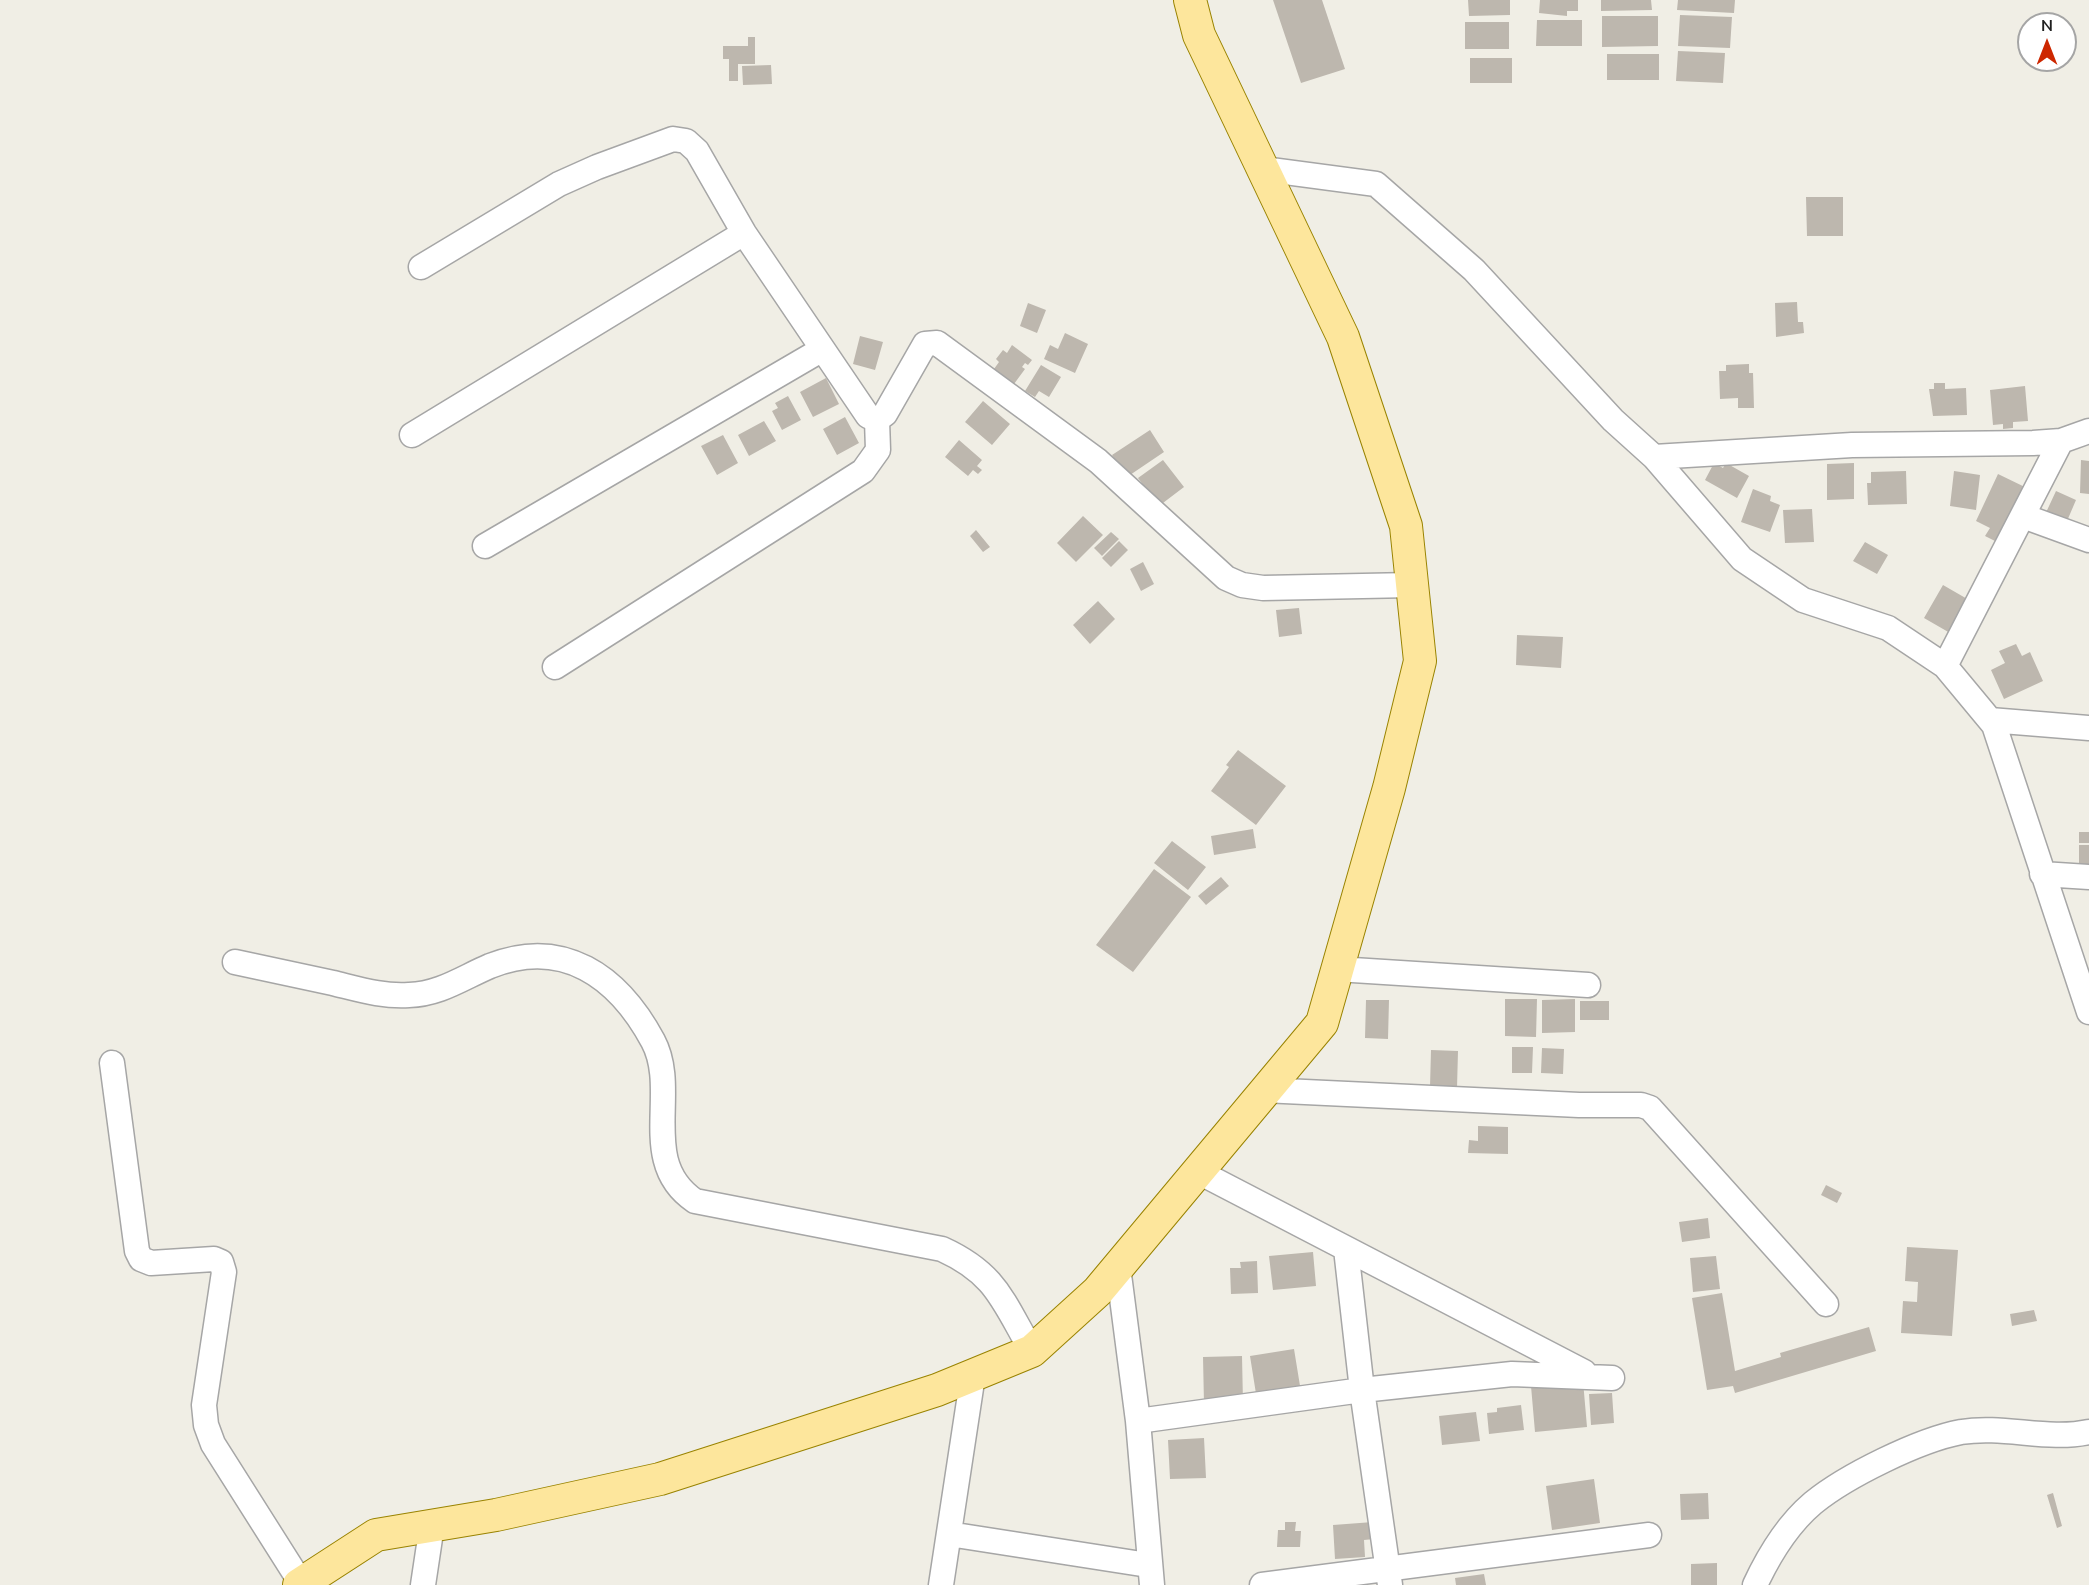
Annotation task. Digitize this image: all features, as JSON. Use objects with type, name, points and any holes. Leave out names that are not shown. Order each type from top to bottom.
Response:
[{"type":"main road","points":[[300,1584],[376,1535],[496,1515],[660,1479],[937,1390],[1032,1351],[1098,1291],[1263,1090],[1322,1023],[1389,788],[1420,661],[1406,525],[1343,338],[1199,35],[1190,0]]},
{"type":"street","points":[[421,267],[559,184],[597,167],[673,140],[686,141],[697,152],[744,233],[821,350],[868,417],[877,420]]},
{"type":"street","points":[[1263,169],[1376,184],[1474,270],[1613,420],[1654,457],[1742,558],[1803,600],[1888,628],[1945,666],[1994,725],[2089,1012]]},
{"type":"street","points":[[412,435],[744,233]]},
{"type":"street","points":[[877,420],[885,414],[925,344],[937,343],[1098,461],[1226,578],[1242,585],[1263,588],[1412,585]]},
{"type":"street","points":[[484,546],[821,350]]},
{"type":"street","points":[[555,666],[863,471],[878,450],[877,420]]},
{"type":"street","points":[[1654,457],[1852,446],[2061,441],[2089,431]]},
{"type":"street","points":[[1945,666],[2061,441]]},
{"type":"street","points":[[2023,516],[2089,540]]},
{"type":"street","points":[[1990,720],[2089,728]]},
{"type":"street","points":[[2042,874],[2089,877]]},
{"type":"street","points":[[236,962],[380,994],[408,996],[435,993],[489,967],[516,958],[541,955],[563,958],[591,970],[610,985],[645,1026],[657,1049],[662,1074],[662,1142],[674,1182],[683,1193],[695,1201],[950,1253],[967,1261],[991,1281],[1032,1351]]},
{"type":"street","points":[[1337,969],[1588,985]]},
{"type":"street","points":[[112,1063],[137,1251],[141,1259],[151,1263],[214,1259],[221,1262],[224,1272],[204,1405],[206,1425],[213,1444],[300,1584]]},
{"type":"street","points":[[1263,1090],[1579,1105],[1641,1105],[1650,1108],[1826,1304]]},
{"type":"street","points":[[1138,1421],[1362,1390],[1512,1374],[1603,1377],[1346,1249],[1197,1171]]},
{"type":"street","points":[[1346,1249],[1362,1390],[1389,1576]]},
{"type":"street","points":[[949,1534],[1150,1575],[1138,1421],[1118,1267]]},
{"type":"street","points":[[940,1585],[973,1375]]},
{"type":"street","points":[[1755,1585],[1770,1552],[1813,1504],[1867,1469],[1900,1454],[1961,1432],[1989,1431],[2069,1436],[2089,1432]]},
{"type":"street","points":[[423,1585],[432,1525]]},
{"type":"street","points":[[1263,1585],[1389,1576],[1649,1535]]},
{"type":"building","points":[[1273,0],[1322,0],[1345,69],[1301,83]]},
{"type":"building","points":[[1468,0],[1510,0],[1510,15],[1469,16]]},
{"type":"building","points":[[1540,0],[1578,0],[1578,11],[1567,11],[1567,16],[1539,13]]},
{"type":"building","points":[[1601,0],[1651,0],[1652,10],[1601,11]]},
{"type":"building","points":[[1678,0],[1735,0],[1734,13],[1677,10]]},
{"type":"building","points":[[1680,15],[1732,17],[1730,48],[1678,46]]},
{"type":"building","points":[[1602,16],[1658,16],[1658,46],[1602,47]]},
{"type":"building","points":[[1537,20],[1582,20],[1582,46],[1536,46]]},
{"type":"building","points":[[1465,22],[1509,22],[1509,49],[1465,49]]},
{"type":"building","points":[[748,37],[755,37],[755,64],[738,64],[738,81],[729,81],[729,59],[723,59],[723,46],[748,46]]},
{"type":"building","points":[[1678,51],[1725,53],[1723,83],[1676,81]]},
{"type":"building","points":[[1607,54],[1659,54],[1659,80],[1607,80]]},
{"type":"building","points":[[1470,58],[1512,58],[1512,83],[1470,83]]},
{"type":"building","points":[[771,65],[772,84],[743,85],[742,66]]},
{"type":"building","points":[[1806,197],[1843,197],[1843,236],[1807,236]]},
{"type":"building","points":[[1797,302],[1798,322],[1803,322],[1804,333],[1776,337],[1775,303]]},
{"type":"building","points":[[1028,303],[1046,310],[1037,333],[1020,326]]},
{"type":"building","points":[[1065,333],[1088,344],[1075,373],[1044,359],[1050,345],[1058,349]]},
{"type":"building","points":[[860,336],[883,342],[875,370],[853,364]]},
{"type":"building","points":[[1012,345],[1032,360],[1028,365],[1025,363],[1022,367],[1025,369],[1014,384],[994,369],[999,362],[996,359],[1003,350],[1007,353]]},
{"type":"building","points":[[1749,364],[1749,373],[1753,373],[1754,408],[1738,408],[1738,398],[1720,399],[1719,371],[1726,371],[1726,365]]},
{"type":"building","points":[[1041,365],[1061,377],[1049,397],[1039,391],[1035,397],[1025,391]]},
{"type":"building","points":[[826,378],[839,404],[813,417],[800,392]]},
{"type":"building","points":[[1934,383],[1945,383],[1945,389],[1966,388],[1967,415],[1933,416],[1929,389],[1934,389]]},
{"type":"building","points":[[2025,386],[2028,421],[2013,422],[2013,428],[2003,429],[2003,424],[1993,425],[1990,390]]},
{"type":"building","points":[[788,396],[801,420],[782,430],[772,411],[778,408],[775,403]]},
{"type":"building","points":[[983,401],[1010,424],[992,445],[965,422]]},
{"type":"building","points":[[845,417],[859,443],[837,455],[823,429]]},
{"type":"building","points":[[764,421],[776,441],[749,456],[738,435]]},
{"type":"building","points":[[1150,430],[1164,452],[1127,477],[1112,455]]},
{"type":"building","points":[[723,435],[738,463],[717,475],[701,446]]},
{"type":"building","points":[[959,440],[982,460],[977,466],[982,470],[978,474],[973,470],[968,476],[945,457]]},
{"type":"building","points":[[1163,460],[1184,487],[1159,506],[1138,478]]},
{"type":"building","points":[[2081,460],[2089,461],[2089,494],[2080,493]]},
{"type":"building","points":[[1714,463],[1723,468],[1726,463],[1749,476],[1737,498],[1705,480]]},
{"type":"building","points":[[1854,463],[1854,499],[1827,500],[1827,464]]},
{"type":"building","points":[[1906,471],[1907,504],[1868,505],[1867,483],[1871,483],[1871,472]]},
{"type":"building","points":[[1954,471],[1980,475],[1976,510],[1950,506]]},
{"type":"building","points":[[1998,474],[2031,490],[1997,542],[1985,536],[1990,528],[1976,521]]},
{"type":"building","points":[[1753,489],[1771,496],[1770,501],[1780,505],[1770,532],[1741,522]]},
{"type":"building","points":[[2056,491],[2076,500],[2064,528],[2043,519]]},
{"type":"building","points":[[1812,509],[1814,542],[1785,543],[1783,510]]},
{"type":"building","points":[[1083,516],[1103,535],[1076,562],[1057,543]]},
{"type":"building","points":[[976,530],[990,547],[983,552],[970,536]]},
{"type":"building","points":[[1111,532],[1119,539],[1102,556],[1094,548]]},
{"type":"building","points":[[1119,541],[1128,550],[1111,567],[1102,558]]},
{"type":"building","points":[[1865,542],[1888,555],[1877,574],[1853,561]]},
{"type":"building","points":[[1143,562],[1154,584],[1141,591],[1130,569]]},
{"type":"building","points":[[1943,585],[1969,600],[1950,633],[1924,618]]},
{"type":"building","points":[[1098,601],[1115,619],[1090,644],[1073,625]]},
{"type":"building","points":[[1299,608],[1302,634],[1279,637],[1276,610]]},
{"type":"building","points":[[1517,635],[1563,637],[1561,668],[1516,665]]},
{"type":"building","points":[[2016,644],[2022,656],[2030,652],[2043,681],[2004,699],[1991,670],[2005,663],[1999,651]]},
{"type":"building","points":[[1238,750],[1286,786],[1256,825],[1211,791],[1229,767],[1226,765]]},
{"type":"building","points":[[1253,829],[1256,848],[1214,855],[1211,836]]},
{"type":"building","points":[[2079,832],[2089,832],[2089,843],[2079,843]]},
{"type":"building","points":[[1172,841],[1206,867],[1188,890],[1154,863]]},
{"type":"building","points":[[2079,845],[2089,845],[2089,868],[2079,868]]},
{"type":"building","points":[[1154,869],[1191,897],[1133,972],[1096,945]]},
{"type":"building","points":[[1221,877],[1229,886],[1206,905],[1198,896]]},
{"type":"building","points":[[1505,999],[1537,999],[1536,1037],[1505,1036]]},
{"type":"building","points":[[1575,999],[1575,1032],[1542,1033],[1542,1000]]},
{"type":"building","points":[[1366,1000],[1389,1000],[1388,1039],[1365,1038]]},
{"type":"building","points":[[1580,1001],[1609,1001],[1609,1020],[1580,1020]]},
{"type":"building","points":[[1512,1047],[1533,1047],[1532,1073],[1512,1073]]},
{"type":"building","points":[[1542,1048],[1564,1049],[1563,1074],[1541,1073]]},
{"type":"building","points":[[1431,1050],[1458,1051],[1457,1088],[1430,1087]]},
{"type":"building","points":[[1478,1126],[1508,1127],[1508,1154],[1468,1153],[1469,1140],[1478,1141]]},
{"type":"building","points":[[1826,1185],[1842,1193],[1837,1203],[1821,1195]]},
{"type":"building","points":[[1708,1218],[1710,1238],[1682,1242],[1679,1222]]},
{"type":"building","points":[[1907,1247],[1958,1250],[1952,1336],[1901,1333],[1903,1301],[1917,1302],[1918,1282],[1905,1281]]},
{"type":"building","points":[[1313,1252],[1316,1286],[1273,1290],[1269,1256]]},
{"type":"building","points":[[1716,1256],[1720,1289],[1693,1292],[1690,1258]]},
{"type":"building","points":[[1257,1261],[1258,1293],[1231,1294],[1230,1268],[1241,1268],[1240,1262]]},
{"type":"building","points":[[1722,1293],[1735,1371],[1781,1357],[1780,1353],[1869,1327],[1876,1351],[1735,1393],[1733,1386],[1707,1390],[1692,1298]]},
{"type":"building","points":[[2034,1310],[2037,1321],[2012,1326],[2010,1314]]},
{"type":"building","points":[[1294,1349],[1301,1392],[1257,1400],[1250,1356]]},
{"type":"building","points":[[1242,1356],[1243,1403],[1204,1404],[1203,1357]]},
{"type":"building","points":[[1583,1381],[1587,1427],[1535,1432],[1531,1386]]},
{"type":"building","points":[[1612,1393],[1614,1423],[1591,1425],[1589,1394]]},
{"type":"building","points":[[1521,1405],[1524,1430],[1489,1434],[1487,1413],[1497,1412],[1497,1408]]},
{"type":"building","points":[[1476,1412],[1480,1441],[1442,1445],[1439,1416]]},
{"type":"building","points":[[1204,1438],[1206,1478],[1170,1479],[1168,1440]]},
{"type":"building","points":[[1594,1479],[1600,1523],[1552,1530],[1546,1486]]},
{"type":"building","points":[[1708,1493],[1709,1519],[1681,1520],[1680,1494]]},
{"type":"building","points":[[2053,1493],[2062,1526],[2057,1528],[2047,1495]]},
{"type":"building","points":[[1285,1522],[1296,1522],[1295,1531],[1301,1531],[1300,1547],[1277,1547],[1278,1530],[1285,1530]]},
{"type":"building","points":[[1373,1522],[1374,1539],[1364,1540],[1365,1557],[1335,1559],[1333,1525]]},
{"type":"building","points":[[1717,1563],[1717,1585],[1691,1585],[1691,1564]]},
{"type":"building","points":[[1484,1574],[1486,1585],[1456,1585],[1455,1578]]}]
